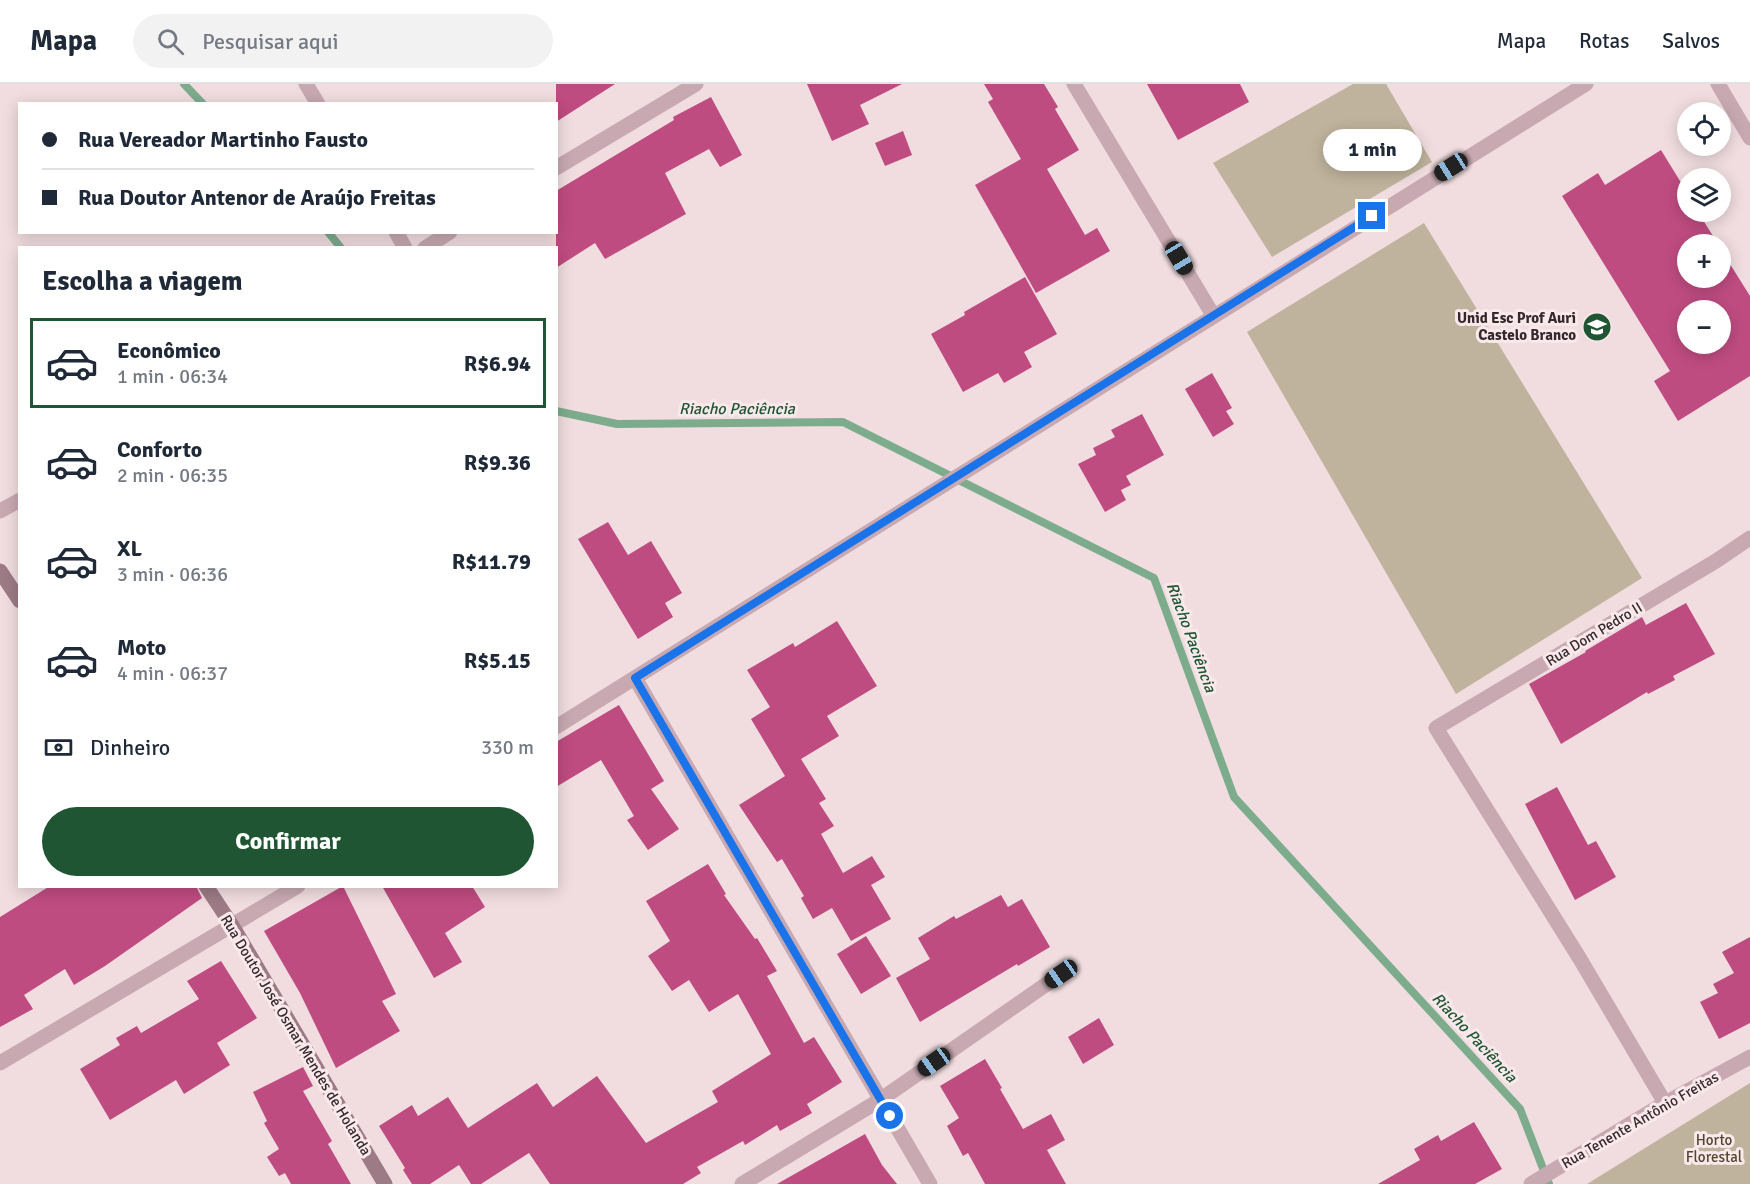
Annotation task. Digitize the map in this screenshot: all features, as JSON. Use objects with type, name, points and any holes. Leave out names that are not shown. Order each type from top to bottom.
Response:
[{"type":"street","points":[[306,84],[317,102]]},
{"type":"street","points":[[558,167],[696,84]]},
{"type":"street","points":[[1074,84],[1214,315]]},
{"type":"street","points":[[558,726],[1586,84]]},
{"type":"street","points":[[1718,84],[1750,138]]},
{"type":"street","points":[[428,246],[447,234]]},
{"type":"street","points":[[0,511],[18,501]]},
{"type":"street","name":"Rua Dom Pedro II","points":[[1665,1103],[1580,959],[1436,728],[1716,561],[1750,538]]},
{"type":"street","points":[[0,571],[18,598]]},
{"type":"street","points":[[635,678],[930,1184]]},
{"type":"street","name":"Rua Doutor José Osmar Mendes de Holanda","points":[[207,888],[385,1184]]},
{"type":"street","points":[[0,1063],[295,888]]},
{"type":"street","points":[[742,1184],[880,1100],[1061,974]]},
{"type":"street","name":"Rua Tenente Antônio Freitas","points":[[1531,1184],[1665,1103],[1750,1057]]},
{"type":"green space","points":[[1353,84],[1386,84],[1432,162],[1272,257],[1213,163]]},
{"type":"green space","points":[[1424,223],[1642,578],[1456,694],[1247,332]]},
{"type":"green space","name":"Horto Florestal","points":[[1750,1083],[1750,1184],[1587,1184]]},
{"type":"building","points":[[556,84],[615,84],[558,121],[558,102],[556,102]]},
{"type":"building","points":[[807,84],[902,84],[860,105],[869,124],[832,141]]},
{"type":"building","points":[[984,84],[1044,84],[1058,107],[1055,109],[1079,150],[1047,169],[1085,235],[1097,228],[1110,251],[1036,293],[975,185],[1021,159],[988,102],[993,99]]},
{"type":"building","points":[[1147,84],[1240,84],[1249,102],[1178,140]]},
{"type":"building","points":[[711,97],[742,155],[720,167],[709,149],[665,173],[686,214],[605,259],[595,243],[558,267],[556,234],[558,234],[558,190],[674,120],[673,117]]},
{"type":"building","points":[[903,131],[912,155],[885,166],[875,143]]},
{"type":"building","points":[[1661,150],[1677,176],[1677,222],[1704,222],[1712,234],[1677,234],[1677,288],[1731,288],[1731,266],[1750,296],[1750,376],[1678,421],[1654,381],[1670,371],[1562,196],[1598,173],[1605,185]]},
{"type":"building","points":[[1025,277],[1057,334],[1024,352],[1032,367],[1004,383],[998,373],[963,392],[931,334]]},
{"type":"building","points":[[1212,373],[1232,408],[1226,411],[1234,424],[1213,437],[1185,389]]},
{"type":"building","points":[[1142,414],[1164,455],[1126,476],[1131,485],[1121,490],[1126,500],[1105,512],[1078,464],[1096,455],[1093,448],[1115,437],[1111,430]]},
{"type":"building","points":[[608,522],[628,555],[651,541],[682,593],[665,603],[673,617],[638,639],[578,539]]},
{"type":"building","points":[[1686,603],[1715,654],[1673,676],[1675,680],[1648,694],[1647,692],[1561,744],[1529,684],[1642,617],[1646,625]]},
{"type":"building","points":[[837,621],[877,686],[827,716],[839,736],[801,759],[826,799],[819,803],[834,826],[821,834],[843,873],[872,856],[885,877],[871,885],[891,919],[851,941],[832,908],[813,919],[801,898],[804,896],[782,859],[777,862],[739,805],[785,776],[751,719],[770,707],[747,670],[793,643],[795,647]]},
{"type":"building","points":[[619,705],[664,781],[651,789],[679,829],[648,850],[627,820],[634,816],[601,760],[558,786],[558,741]]},
{"type":"building","points":[[1557,787],[1588,845],[1596,841],[1616,877],[1575,900],[1525,804]]},
{"type":"building","points":[[708,864],[726,894],[724,895],[755,939],[757,938],[777,971],[767,976],[804,1043],[814,1037],[842,1082],[807,1104],[812,1113],[780,1131],[777,1125],[745,1145],[743,1141],[697,1167],[701,1173],[683,1184],[550,1184],[529,1153],[481,1184],[471,1184],[459,1165],[430,1184],[412,1184],[403,1170],[405,1168],[379,1126],[412,1105],[418,1116],[448,1097],[468,1128],[537,1083],[553,1107],[597,1076],[646,1143],[718,1102],[712,1091],[771,1054],[738,994],[709,1012],[689,980],[672,991],[648,956],[670,941],[646,901]]},
{"type":"building","points":[[47,888],[197,888],[202,898],[74,985],[65,969],[24,995],[33,1009],[0,1027],[0,917]]},
{"type":"building","points":[[339,888],[344,888],[396,994],[382,1001],[400,1031],[336,1068],[300,993],[264,931]]},
{"type":"building","points":[[383,888],[473,888],[485,907],[445,933],[462,962],[434,978]]},
{"type":"building","points":[[1001,895],[1008,907],[1022,899],[1050,947],[920,1022],[896,978],[930,959],[918,938],[954,916],[956,919]]},
{"type":"building","points":[[866,936],[891,976],[861,994],[837,954]]},
{"type":"building","points":[[1750,937],[1750,1023],[1719,1039],[1700,1002],[1718,993],[1713,984],[1734,973],[1722,952]]},
{"type":"building","points":[[221,961],[257,1018],[217,1043],[230,1065],[184,1094],[176,1080],[110,1120],[80,1069],[120,1045],[116,1038],[137,1026],[141,1033],[199,999],[187,981]]},
{"type":"building","points":[[1099,1018],[1114,1045],[1083,1064],[1068,1037]]},
{"type":"building","points":[[985,1059],[1023,1129],[1051,1114],[1065,1140],[1047,1150],[1066,1184],[985,1184],[968,1153],[963,1156],[947,1126],[959,1118],[940,1086]]},
{"type":"building","points":[[303,1067],[313,1086],[303,1091],[332,1141],[328,1144],[351,1184],[291,1184],[285,1173],[279,1176],[267,1157],[279,1149],[264,1123],[267,1121],[253,1092]]},
{"type":"building","points":[[1474,1122],[1502,1169],[1475,1184],[1378,1184],[1420,1160],[1414,1149],[1438,1135],[1441,1141]]},
{"type":"building","points":[[865,1134],[882,1165],[897,1184],[777,1184]]},
{"type":"waterway","name":"Riacho Paciência","points":[[184,84],[201,102]]},
{"type":"waterway","name":"Riacho Paciência","points":[[330,234],[339,246]]},
{"type":"waterway","name":"Riacho Paciência","points":[[558,411],[617,424],[843,422],[1154,578],[1234,797],[1520,1109],[1549,1184]]},
{"type":"place","name":"Unid Esc Prof Auri Castelo Branco","points":[[1597,327]]},
{"type":"route","points":[[890,1116],[635,678],[1372,216]]}]
